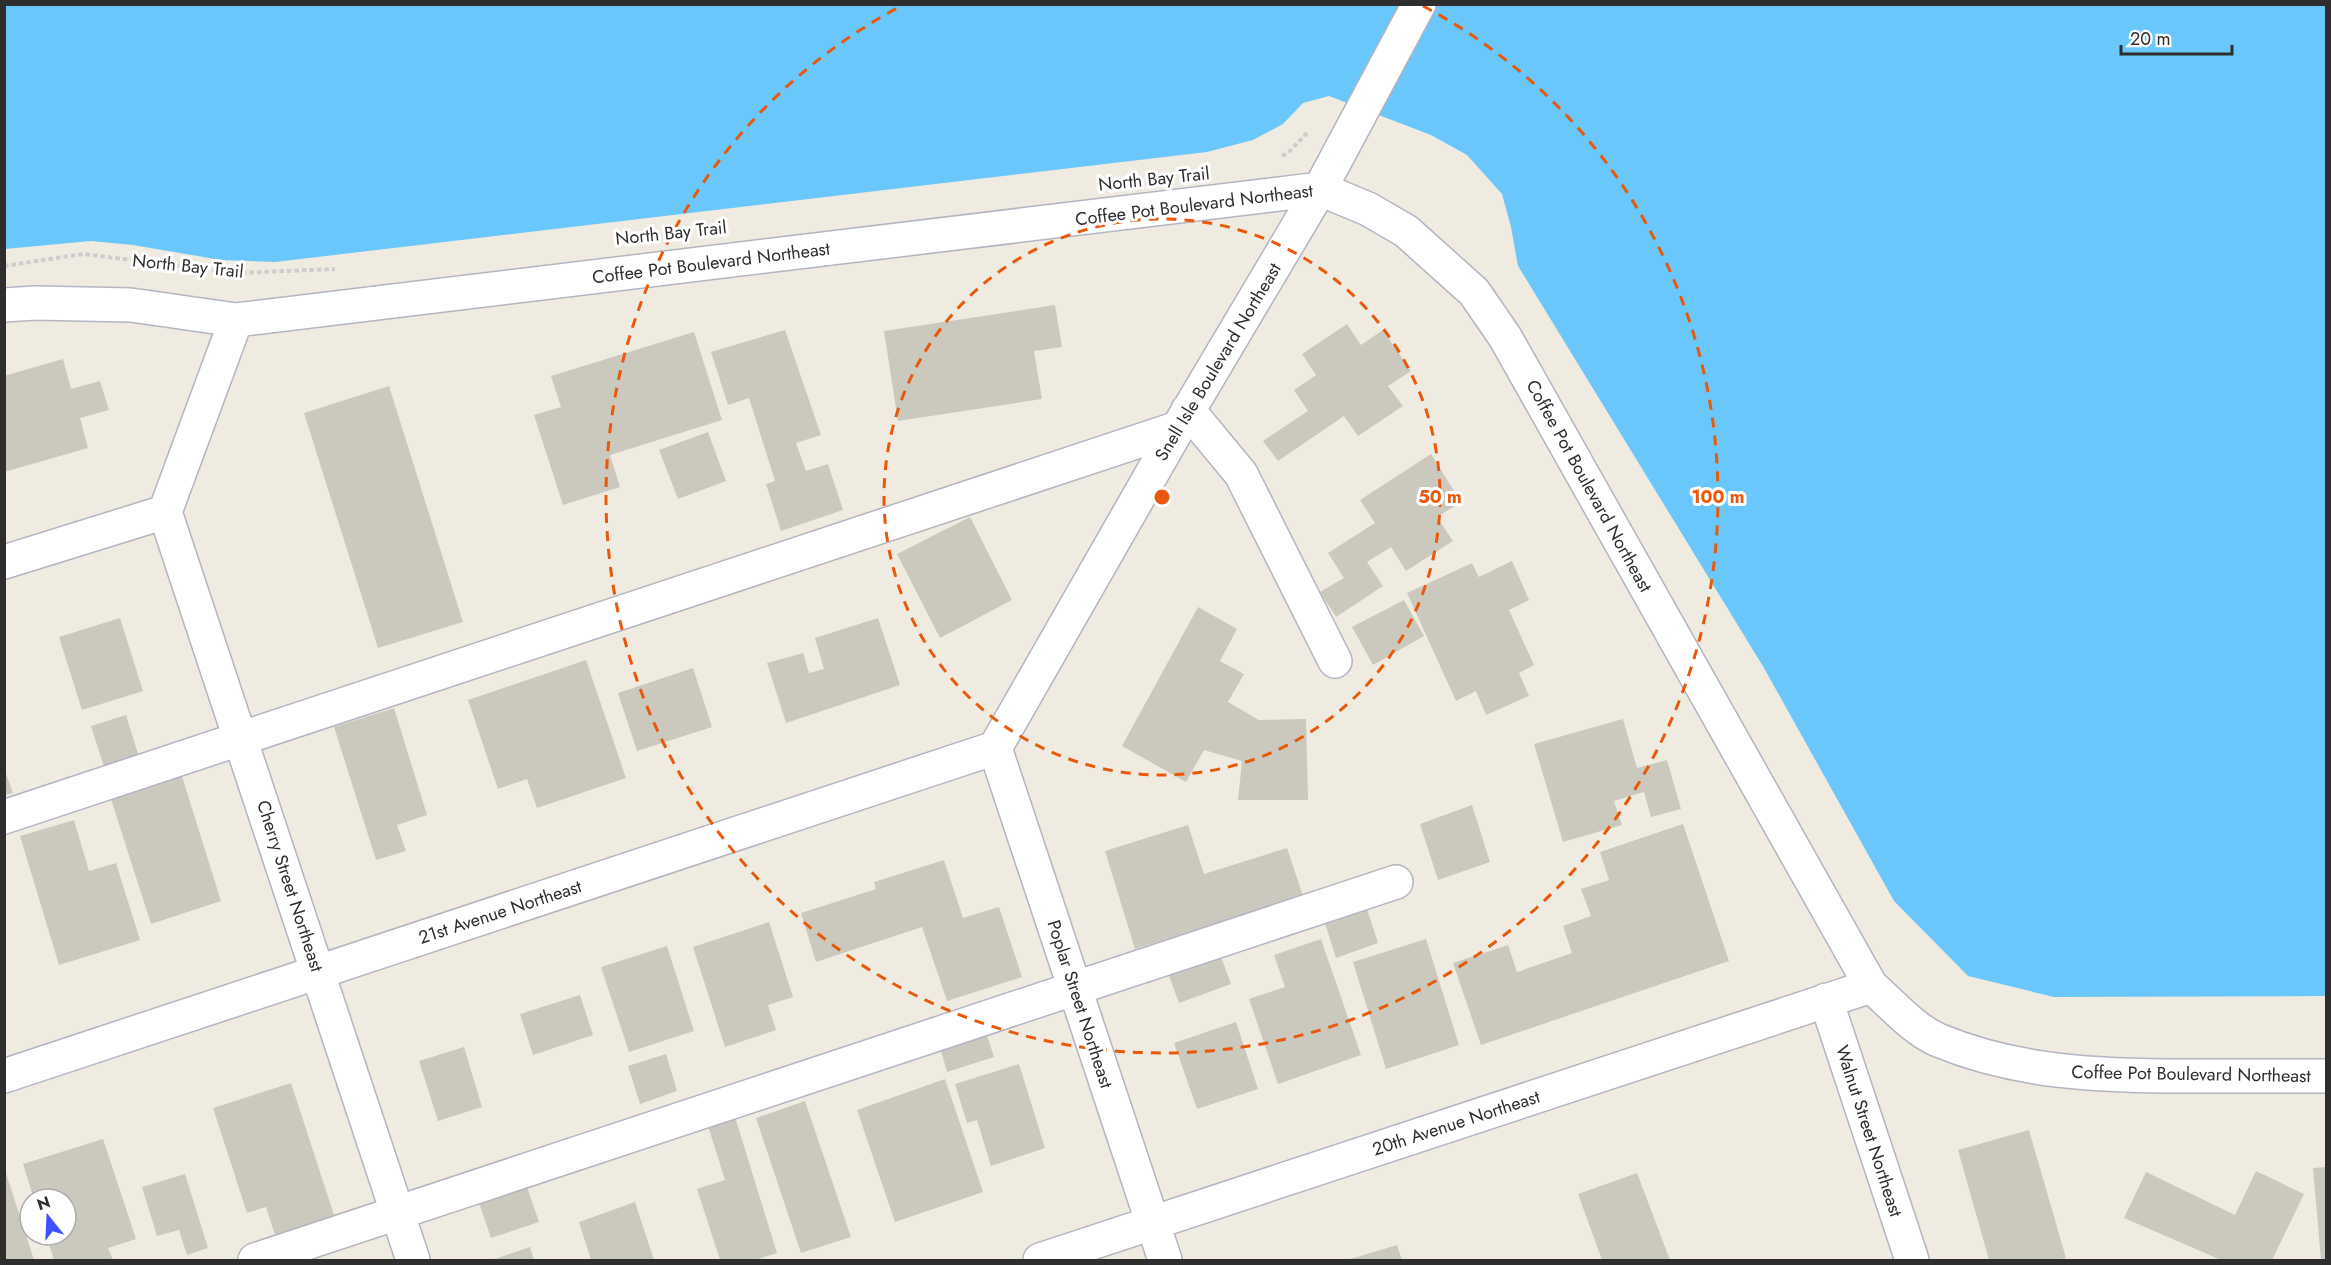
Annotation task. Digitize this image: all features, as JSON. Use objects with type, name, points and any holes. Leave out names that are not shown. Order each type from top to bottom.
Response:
[{"type":"street","name":"Snell Isle Boulevard Northeast","points":[[995,748],[1183,419],[1320,189],[1419,4]]},
{"type":"street","name":"Coffee Pot Boulevard Northeast","points":[[4,305],[131,304],[236,320],[1320,189],[1368,209],[1406,231],[1474,292],[1505,337],[1871,986],[1911,1022],[1937,1040],[2038,1069],[2109,1076],[2326,1076]]},
{"type":"street","points":[[4,562],[165,512],[236,320]]},
{"type":"street","points":[[4,817],[1183,419],[1241,474],[1335,661]]},
{"type":"street","name":"Cherry Street Northeast","points":[[165,512],[413,1260]]},
{"type":"street","name":"21st Avenue Northeast","points":[[4,1076],[995,748]]},
{"type":"street","name":"Poplar Street Northeast","points":[[995,748],[1165,1260]]},
{"type":"street","points":[[255,1260],[1396,882]]},
{"type":"street","name":"20th Avenue Northeast","points":[[1040,1260],[1871,986]]},
{"type":"street","name":"Walnut Street Northeast","points":[[1826,1000],[1912,1260]]},
{"type":"path","points":[[1280,157],[1288,153],[1312,128]]},
{"type":"path","name":"North Bay Trail","points":[[4,266],[83,254],[237,273],[339,269]]},
{"type":"water","points":[[4,5],[2326,5],[2326,996],[2054,997],[1968,976],[1894,901],[1764,668],[1518,266],[1502,194],[1467,155],[1431,135],[1329,96],[1303,103],[1283,124],[1253,140],[1207,152],[275,262],[221,260],[133,245],[91,241],[5,249]]},
{"type":"building","points":[[1055,305],[1062,347],[1034,351],[1042,399],[898,421],[884,331]]},
{"type":"building","points":[[1347,324],[1361,345],[1383,330],[1411,371],[1388,386],[1403,406],[1358,436],[1344,416],[1278,461],[1263,441],[1308,411],[1294,390],[1316,375],[1302,354]]},
{"type":"building","points":[[785,330],[821,435],[796,443],[806,471],[828,464],[843,510],[781,531],[766,484],[775,481],[749,398],[728,405],[711,352]]},
{"type":"building","points":[[694,332],[722,420],[610,455],[620,487],[563,505],[534,415],[561,407],[551,376]]},
{"type":"building","points":[[63,359],[71,389],[100,381],[109,410],[80,418],[88,448],[4,472],[4,376]]},
{"type":"building","points":[[389,386],[463,622],[378,648],[304,413]]},
{"type":"building","points":[[708,432],[726,481],[678,499],[659,450]]},
{"type":"building","points":[[1431,454],[1461,502],[1437,517],[1453,541],[1406,571],[1391,547],[1367,562],[1383,586],[1336,617],[1320,592],[1344,578],[1328,553],[1375,523],[1360,500]]},
{"type":"building","points":[[970,517],[1012,600],[940,638],[897,554]]},
{"type":"building","points":[[1512,561],[1529,600],[1509,610],[1534,665],[1519,673],[1529,696],[1486,715],[1476,691],[1456,701],[1407,593],[1472,563],[1479,577]]},
{"type":"building","points":[[1404,600],[1424,636],[1373,665],[1352,627]]},
{"type":"building","points":[[1198,607],[1237,629],[1220,661],[1244,674],[1228,702],[1259,720],[1306,719],[1308,800],[1238,800],[1242,761],[1204,750],[1186,782],[1122,746]]},
{"type":"building","points":[[120,618],[143,691],[82,710],[59,637]]},
{"type":"building","points":[[878,618],[900,685],[786,723],[767,663],[803,653],[809,673],[824,669],[815,638]]},
{"type":"building","points":[[586,660],[626,778],[537,808],[527,779],[498,789],[468,700]]},
{"type":"building","points":[[693,668],[712,727],[637,751],[618,693]]},
{"type":"building","points":[[394,708],[427,815],[397,825],[406,851],[376,860],[334,727]]},
{"type":"building","points":[[126,715],[139,757],[104,767],[91,726]]},
{"type":"building","points":[[1623,719],[1637,768],[1667,760],[1681,809],[1651,817],[1644,792],[1614,801],[1622,825],[1563,842],[1534,744]]},
{"type":"building","points":[[4,768],[13,793],[4,795]]},
{"type":"building","points":[[180,770],[221,901],[151,924],[109,793]]},
{"type":"building","points":[[1472,805],[1490,862],[1438,880],[1420,824]]},
{"type":"building","points":[[74,820],[89,871],[116,863],[140,940],[59,965],[20,836]]},
{"type":"building","points":[[1683,824],[1729,961],[1481,1045],[1453,963],[1508,945],[1517,972],[1572,953],[1563,926],[1591,916],[1581,889],[1609,880],[1600,852]]},
{"type":"building","points":[[1188,825],[1204,874],[1287,848],[1303,896],[1135,949],[1105,851]]},
{"type":"building","points":[[944,860],[963,918],[999,907],[1022,977],[947,1001],[922,927],[816,962],[801,913],[876,889],[874,882]]},
{"type":"building","points":[[1365,903],[1378,943],[1336,958],[1323,917]]},
{"type":"building","points":[[769,922],[793,997],[768,1005],[776,1030],[725,1047],[693,947]]},
{"type":"building","points":[[1321,939],[1361,1055],[1278,1084],[1249,999],[1285,987],[1274,955]]},
{"type":"building","points":[[1426,939],[1459,1045],[1386,1069],[1353,962]]},
{"type":"building","points":[[667,946],[694,1031],[629,1052],[601,967]]},
{"type":"building","points":[[1217,946],[1231,984],[1179,1003],[1165,965]]},
{"type":"building","points":[[580,995],[593,1035],[533,1055],[520,1014]]},
{"type":"building","points":[[1236,1022],[1258,1089],[1197,1109],[1174,1043]]},
{"type":"building","points":[[984,1026],[994,1057],[947,1072],[938,1040]]},
{"type":"building","points":[[464,1047],[482,1107],[438,1121],[419,1061]]},
{"type":"building","points":[[666,1054],[677,1091],[640,1104],[628,1066]]},
{"type":"building","points":[[1019,1064],[1045,1148],[991,1166],[977,1120],[967,1123],[955,1084]]},
{"type":"building","points":[[945,1079],[983,1192],[895,1222],[857,1110]]},
{"type":"building","points":[[291,1083],[334,1215],[275,1235],[266,1207],[247,1213],[213,1108]]},
{"type":"building","points":[[805,1101],[851,1237],[801,1253],[756,1118]]},
{"type":"building","points":[[735,1117],[777,1253],[755,1260],[720,1260],[697,1189],[725,1180],[708,1126]]},
{"type":"building","points":[[2029,1130],[2066,1258],[1989,1260],[1958,1150]]},
{"type":"building","points":[[103,1139],[136,1239],[108,1248],[113,1260],[54,1260],[50,1247],[78,1247],[78,1187],[30,1187],[23,1164]]},
{"type":"building","points":[[2326,1167],[2326,1260],[2321,1260],[2313,1168]]},
{"type":"building","points":[[5,1170],[18,1210],[18,1247],[30,1247],[34,1260],[4,1260]]},
{"type":"building","points":[[2256,1171],[2304,1194],[2272,1260],[2221,1260],[2124,1218],[2146,1172],[2235,1215]]},
{"type":"building","points":[[1637,1173],[1670,1260],[1602,1260],[1578,1194]]},
{"type":"building","points":[[185,1174],[208,1248],[187,1255],[179,1230],[157,1236],[142,1187]]},
{"type":"building","points":[[524,1178],[539,1222],[491,1238],[476,1194]]},
{"type":"building","points":[[635,1202],[654,1260],[591,1260],[579,1222]]},
{"type":"building","points":[[1397,1245],[1402,1260],[1347,1260]]},
{"type":"building","points":[[530,1247],[534,1260],[492,1260]]}]
